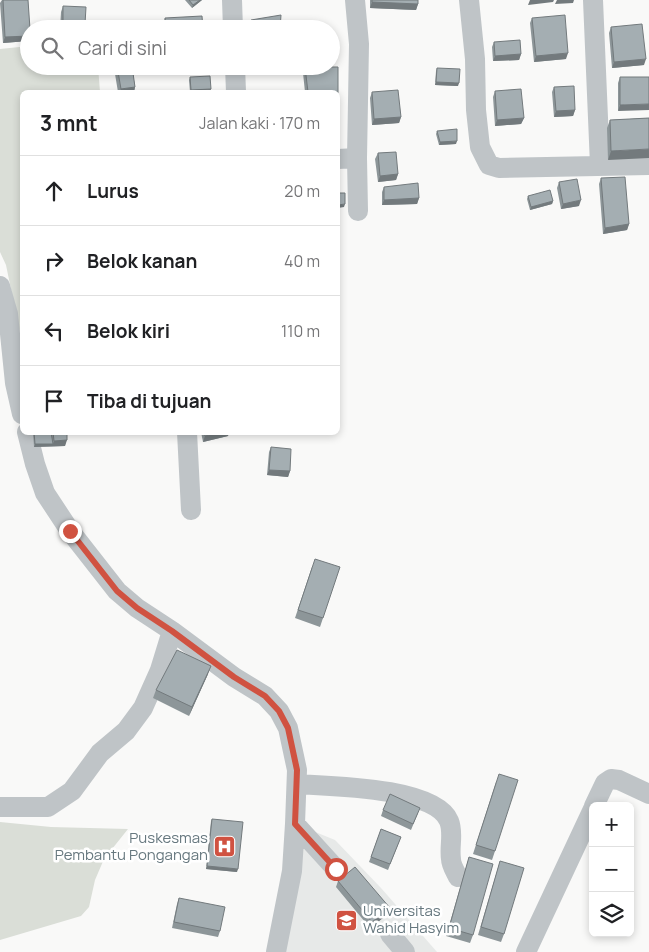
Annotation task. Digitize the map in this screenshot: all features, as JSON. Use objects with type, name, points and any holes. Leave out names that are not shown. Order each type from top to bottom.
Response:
[{"type":"street","points":[[232,0],[233,20]]},
{"type":"street","points":[[354,0],[359,44],[347,159],[358,211]]},
{"type":"street","points":[[469,0],[480,147],[489,165],[499,168],[600,165],[649,166]]},
{"type":"street","points":[[593,0],[600,165]]},
{"type":"street","points":[[235,75],[236,90]]},
{"type":"street","points":[[0,286],[8,314],[19,383]]},
{"type":"street","points":[[28,435],[45,493],[70,531],[117,591],[137,608],[172,631],[234,677],[265,696],[279,711],[288,728],[294,750],[297,784],[295,824],[292,872],[276,952]]},
{"type":"street","points":[[187,435],[191,510]]},
{"type":"street","points":[[0,807],[48,807],[72,791],[100,753],[126,731],[144,708],[160,670],[172,631]]},
{"type":"street","points":[[596,802],[605,783],[611,779],[619,780],[649,794]]},
{"type":"street","points":[[297,784],[370,789],[400,794],[419,799],[437,808],[449,820],[452,833],[450,858],[458,877]]},
{"type":"street","points":[[526,952],[589,818]]},
{"type":"street","points":[[295,824],[336,869]]},
{"type":"street","points":[[390,934],[405,952]]},
{"type":"shaded area","points":[[20,47],[20,75],[99,75],[100,90],[20,90],[20,333],[6,265],[0,252],[0,49]]},
{"type":"shaded area","points":[[0,822],[51,827],[128,829],[104,859],[95,880],[89,907],[81,916],[0,940]]},
{"type":"shaded area","name":"Universitas Wahid Hasyim","points":[[303,827],[335,840],[381,888],[437,952],[279,952]]},
{"type":"building","points":[[3,0],[28,0],[29,20],[20,20],[20,36],[5,37]]},
{"type":"building","points":[[189,0],[200,0],[193,5]]},
{"type":"building","points":[[372,0],[418,0],[418,4],[372,2]]},
{"type":"building","points":[[63,6],[86,7],[85,20],[63,20]]},
{"type":"building","points":[[281,15],[281,20],[251,20]]},
{"type":"building","points":[[565,15],[568,53],[536,56],[532,18]]},
{"type":"building","points":[[202,16],[202,20],[165,20],[165,18]]},
{"type":"building","points":[[642,24],[646,59],[614,62],[611,27]]},
{"type":"building","points":[[520,40],[521,54],[495,56],[494,42]]},
{"type":"building","points":[[437,68],[460,69],[459,83],[436,82]]},
{"type":"building","points":[[119,75],[133,75],[135,87],[121,89]]},
{"type":"building","points":[[306,75],[338,75],[338,90],[308,90]]},
{"type":"building","points":[[210,76],[211,89],[191,90],[190,77]]},
{"type":"building","points":[[620,77],[649,77],[649,104],[620,105]]},
{"type":"building","points":[[574,86],[575,110],[556,111],[554,87]]},
{"type":"building","points":[[521,89],[524,118],[497,120],[495,91]]},
{"type":"building","points":[[398,90],[401,117],[374,119],[372,92]]},
{"type":"building","points":[[649,118],[649,149],[611,151],[610,120]]},
{"type":"building","points":[[457,129],[457,141],[440,142],[437,131]]},
{"type":"building","points":[[396,152],[398,174],[380,176],[378,153]]},
{"type":"building","points":[[625,177],[629,224],[605,228],[601,178]]},
{"type":"building","points":[[577,179],[581,200],[563,204],[559,182]]},
{"type":"building","points":[[418,183],[419,198],[384,200],[384,187]]},
{"type":"building","points":[[550,190],[553,201],[531,207],[528,196]]},
{"type":"building","points":[[340,193],[345,193],[345,204],[340,205]]},
{"type":"building","points":[[34,435],[52,435],[53,444],[35,444]]},
{"type":"building","points":[[53,435],[67,435],[67,440],[54,441]]},
{"type":"building","points":[[271,447],[291,449],[290,471],[269,470]]},
{"type":"building","points":[[315,559],[340,567],[323,618],[298,610]]},
{"type":"building","points":[[177,650],[211,666],[192,707],[156,690]]},
{"type":"building","points":[[499,774],[518,780],[495,851],[476,845]]},
{"type":"building","points":[[390,794],[420,808],[413,824],[383,810]]},
{"type":"building","name":"Puskesmas Pembantu Pongangan","points":[[212,819],[243,822],[238,869],[207,866]]},
{"type":"building","points":[[381,829],[401,837],[390,864],[371,857]]},
{"type":"building","points":[[469,857],[493,864],[473,935],[449,928]]},
{"type":"building","points":[[500,861],[524,868],[504,934],[481,927]]},
{"type":"building","points":[[355,867],[390,908],[372,922],[338,881]]},
{"type":"building","points":[[179,898],[225,907],[220,931],[174,922]]},
{"type":"place","name":"Puskesmas Pembantu Pongangan","points":[[224,847]]},
{"type":"place","name":"Universitas Wahid Hasyim","points":[[347,920]]},
{"type":"route","points":[[70,531],[117,591],[137,608],[172,631],[234,677],[265,696],[279,711],[288,728],[297,770],[295,824],[336,869]]}]
